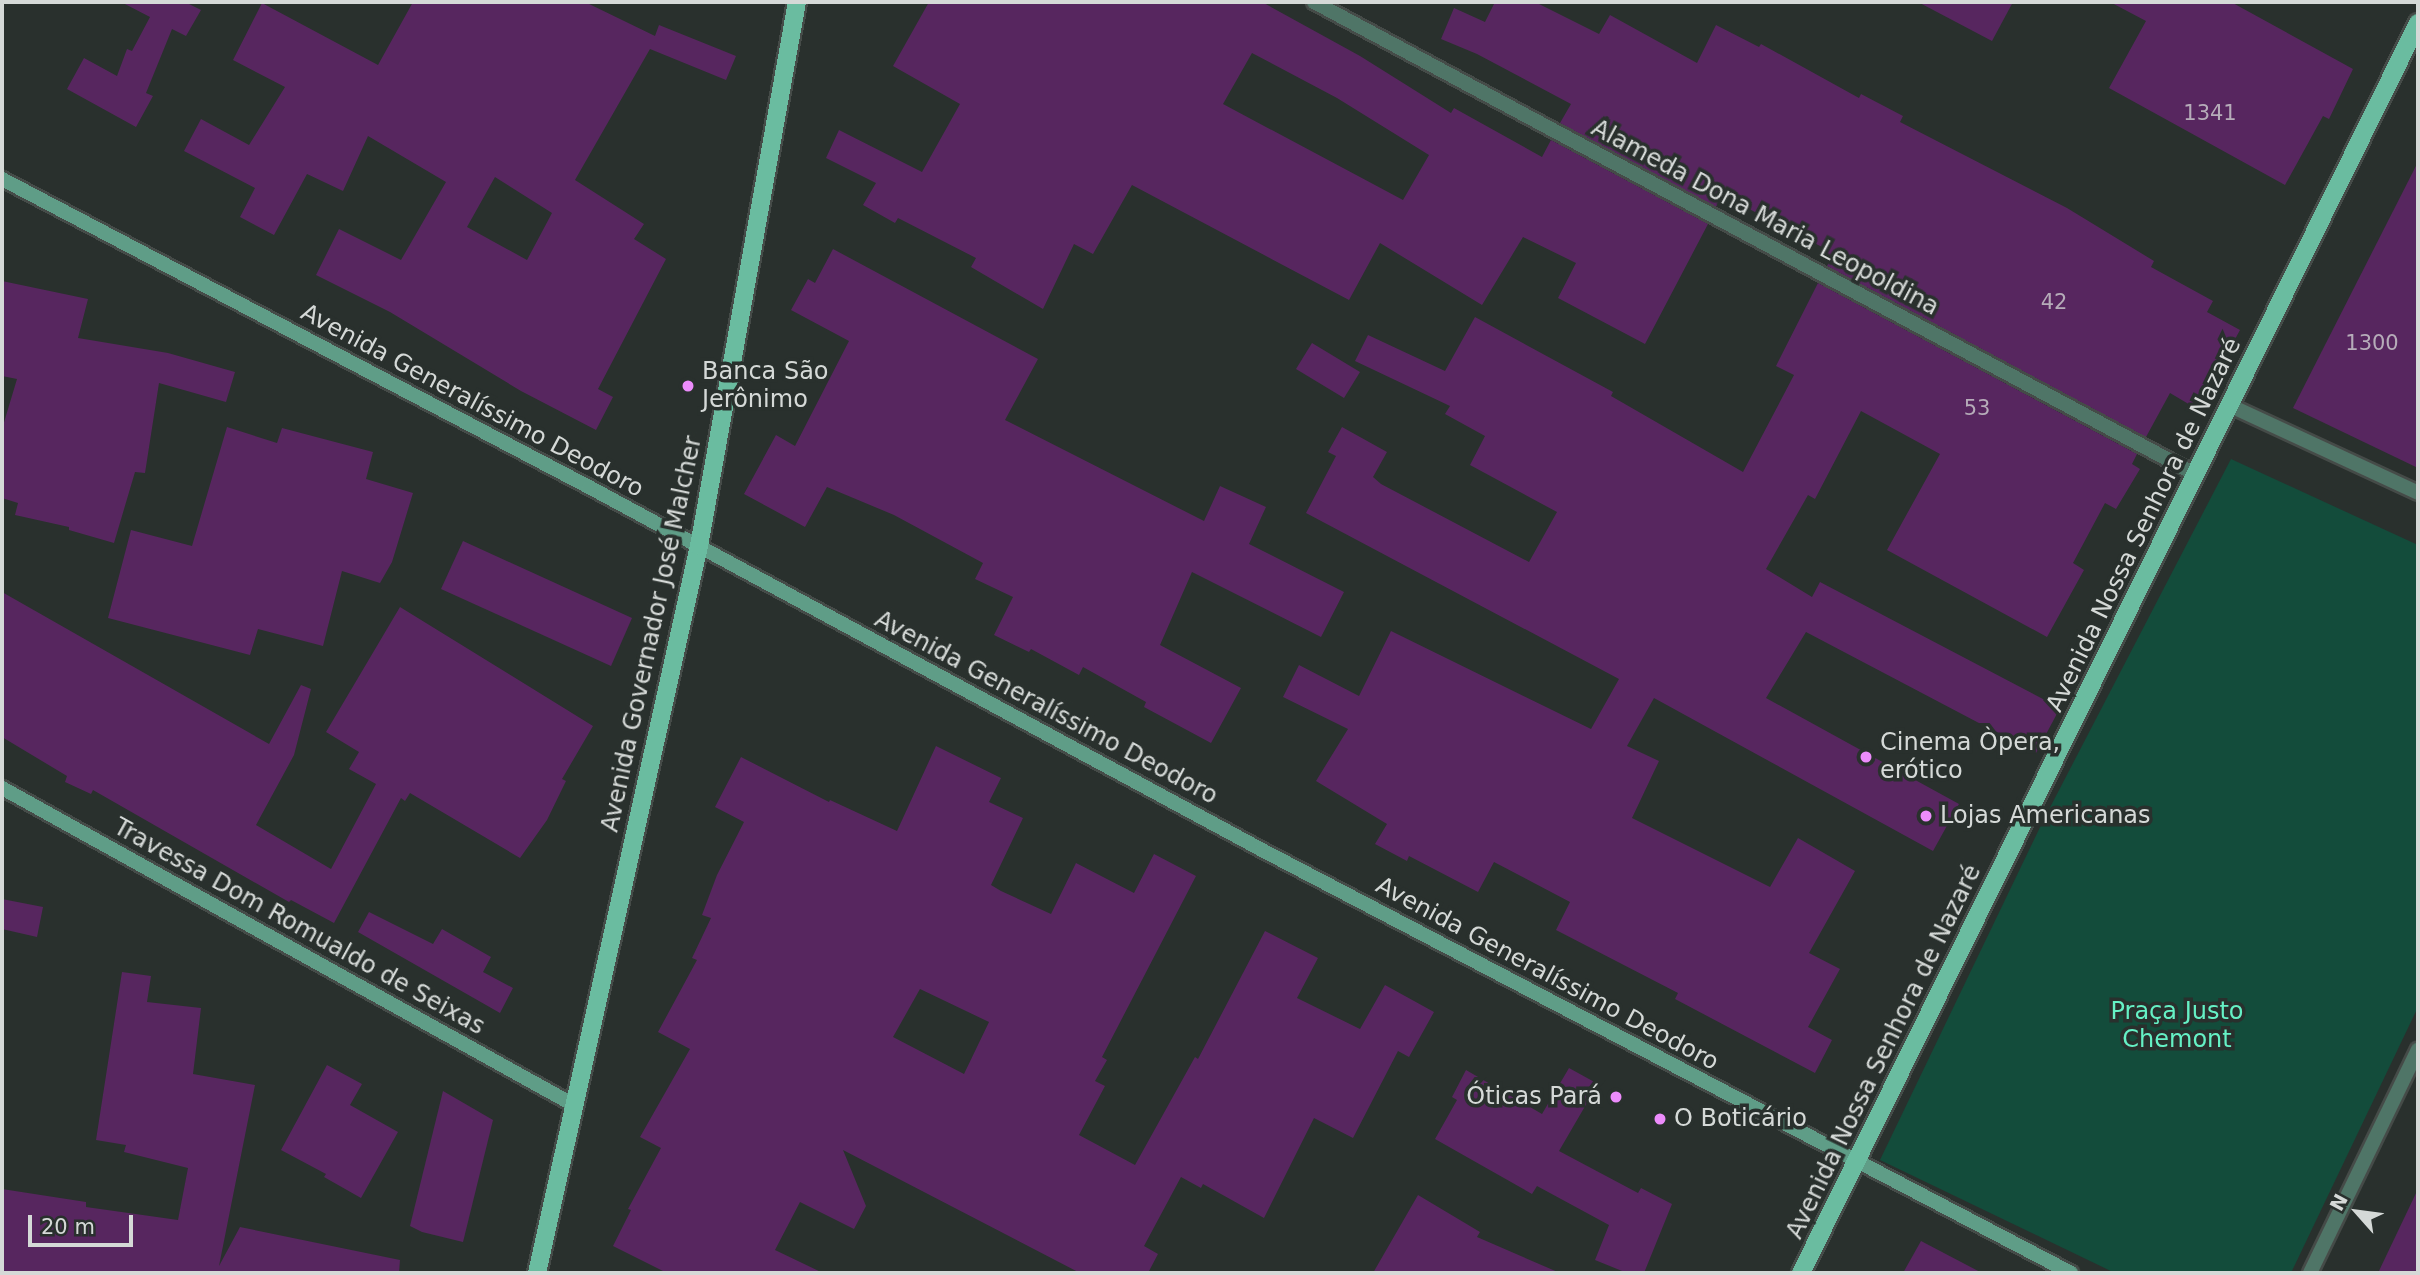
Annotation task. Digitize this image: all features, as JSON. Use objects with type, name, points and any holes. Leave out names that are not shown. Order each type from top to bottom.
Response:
[{"type":"main road","name":"Avenida Governador José Malcher","points":[[537,1273],[699,546],[797,2]]},
{"type":"main road","name":"Avenida Nossa Senhora de Nazaré","points":[[1801,1273],[2418,23]]},
{"type":"street","name":"Alameda Dona Maria Leopoldina","points":[[1314,2],[2195,474]]},
{"type":"street","name":"Avenida Generalíssimo Deodoro","points":[[2,179],[699,546],[1262,850],[2071,1273]]},
{"type":"street","points":[[2231,406],[2418,493]]},
{"type":"street","name":"Travessa Dom Romualdo de Seixas","points":[[2,788],[574,1105]]},
{"type":"street","points":[[2310,1273],[2418,1050]]},
{"type":"green space","name":"Praça Justo Chemont","points":[[2231,459],[2418,545],[2418,1007],[2291,1273],[2115,1273],[1880,1160],[2043,821]]},
{"type":"building","points":[[121,2],[185,2],[201,10],[186,36],[172,29],[146,93],[153,96],[136,127],[67,89],[84,58],[117,76],[127,49],[132,51],[150,17]]},
{"type":"building","points":[[413,2],[585,2],[655,36],[659,25],[736,56],[726,80],[650,49],[575,180],[644,224],[634,239],[666,259],[598,389],[613,397],[596,430],[521,391],[390,312],[316,275],[339,229],[401,260],[446,182],[368,136],[343,191],[307,174],[274,235],[240,217],[255,188],[184,151],[201,119],[249,145],[285,87],[233,60],[262,3],[378,65]],"holes":[[[495,177],[552,213],[527,260],[467,227]]]},
{"type":"building","points":[[929,2],[1262,2],[1360,56],[1451,113],[1454,108],[1542,157],[1551,140],[1708,224],[1645,344],[1558,298],[1576,263],[1523,237],[1482,305],[1380,243],[1349,300],[1132,185],[1093,254],[1074,244],[1043,309],[971,267],[976,258],[898,218],[895,223],[863,205],[876,183],[826,158],[839,130],[922,172],[960,104],[893,66]],"holes":[[[1252,53],[1337,98],[1429,155],[1403,200],[1223,104]]]},
{"type":"building","points":[[1495,2],[1535,2],[1599,34],[1610,15],[1697,63],[1716,25],[1759,47],[1761,44],[1859,98],[1861,94],[1903,116],[1900,122],[2067,208],[2154,261],[2151,267],[2213,301],[2207,312],[2240,330],[2197,409],[2170,393],[2146,437],[1827,266],[1832,257],[1820,251],[1822,247],[1728,198],[1726,200],[1721,197],[1716,207],[1560,123],[1571,104],[1477,54],[1441,39],[1454,8],[1485,22]]},
{"type":"building","points":[[1918,2],[2013,2],[1992,41]]},
{"type":"building","points":[[2110,2],[2231,2],[2353,69],[2329,119],[2323,116],[2285,185],[2109,88],[2146,21]]},
{"type":"building","points":[[2418,162],[2418,468],[2293,408]]},
{"type":"building","points":[[833,249],[1038,359],[1005,420],[1204,521],[1220,486],[1266,507],[1249,544],[1344,592],[1321,637],[1192,572],[1160,645],[1241,688],[1211,743],[1144,707],[1146,702],[1083,667],[1079,675],[1031,649],[1029,652],[994,635],[1013,597],[975,579],[983,563],[894,515],[827,487],[805,527],[744,494],[776,435],[795,446],[849,341],[791,310],[808,279],[815,283]]},
{"type":"building","points":[[2,281],[88,299],[78,338],[168,353],[235,372],[226,402],[159,383],[145,473],[135,472],[114,543],[69,530],[69,527],[15,515],[18,503],[2,498],[2,429],[17,379],[2,376]]},
{"type":"building","points":[[1818,283],[2137,454],[2132,464],[2140,469],[2116,509],[2105,503],[2073,563],[2084,570],[2047,637],[1887,550],[1940,454],[1861,411],[1815,499],[1808,495],[1766,569],[1812,597],[1820,582],[2060,708],[2036,753],[1806,632],[1766,698],[1959,804],[1933,851],[1654,698],[1627,746],[1659,761],[1632,818],[1770,887],[1798,838],[1855,871],[1809,953],[1840,969],[1808,1027],[1832,1040],[1815,1073],[1675,999],[1678,993],[1556,930],[1570,902],[1494,862],[1478,892],[1409,856],[1407,861],[1375,844],[1387,824],[1316,781],[1348,729],[1283,697],[1299,665],[1359,696],[1391,631],[1591,729],[1619,679],[1306,513],[1336,456],[1328,452],[1342,427],[1387,452],[1373,477],[1381,484],[1529,562],[1557,512],[1470,465],[1485,436],[1445,414],[1450,406],[1355,361],[1368,335],[1445,371],[1475,317],[1613,392],[1611,396],[1743,472],[1794,375],[1776,366]]},
{"type":"building","points":[[1312,343],[1360,372],[1344,398],[1296,369]]},
{"type":"building","points":[[227,427],[277,443],[282,428],[373,452],[366,479],[413,493],[392,562],[380,583],[342,571],[323,646],[258,629],[250,655],[108,618],[131,530],[192,546]]},
{"type":"building","points":[[463,541],[632,618],[611,666],[441,589]]},
{"type":"building","points":[[2,592],[269,744],[301,685],[311,689],[294,755],[256,825],[331,869],[376,784],[349,769],[359,752],[326,732],[400,607],[593,726],[562,779],[566,781],[547,820],[520,858],[410,793],[405,801],[401,798],[334,923],[291,900],[289,902],[93,790],[91,794],[65,782],[67,776],[2,737]]},
{"type":"building","points":[[936,746],[1001,778],[989,802],[1023,818],[991,885],[1001,891],[1051,914],[1076,863],[1134,893],[1154,854],[1196,876],[1102,1057],[1107,1060],[1095,1081],[1105,1086],[1079,1135],[1135,1165],[1195,1057],[1198,1059],[1265,931],[1318,958],[1297,998],[1360,1029],[1385,985],[1434,1012],[1409,1057],[1398,1051],[1353,1138],[1314,1118],[1264,1218],[1203,1184],[1201,1188],[1181,1177],[1144,1246],[1158,1254],[1148,1273],[1080,1273],[843,1150],[866,1206],[854,1229],[800,1202],[775,1250],[823,1273],[667,1273],[613,1246],[631,1210],[628,1209],[661,1148],[640,1137],[690,1049],[658,1032],[697,960],[692,958],[711,918],[702,915],[717,875],[744,822],[715,807],[741,757],[829,802],[830,800],[897,831]],"holes":[[[920,989],[989,1022],[964,1074],[893,1037]]]},
{"type":"building","points":[[2,899],[43,907],[37,937],[2,929]]},
{"type":"building","points":[[369,912],[433,944],[442,929],[491,957],[483,972],[513,988],[500,1013],[358,932]]},
{"type":"building","points":[[122,972],[151,976],[147,1002],[201,1008],[193,1074],[255,1085],[219,1266],[240,1227],[400,1260],[399,1273],[2,1273],[2,1189],[86,1202],[86,1207],[178,1220],[188,1168],[124,1152],[126,1145],[96,1140]]},
{"type":"building","points":[[327,1065],[362,1084],[350,1105],[398,1132],[361,1198],[324,1177],[326,1174],[281,1150]]},
{"type":"building","points":[[1569,1068],[1598,1084],[1559,1151],[1638,1193],[1641,1188],[1672,1204],[1644,1273],[1627,1273],[1595,1260],[1609,1225],[1537,1186],[1532,1194],[1435,1139],[1457,1100],[1452,1097],[1466,1070],[1542,1114]]},
{"type":"building","points":[[443,1091],[493,1120],[463,1242],[422,1232],[410,1226]]},
{"type":"building","points":[[2418,1189],[2418,1273],[2378,1273]]},
{"type":"building","points":[[1418,1195],[1480,1232],[1477,1237],[1560,1273],[1373,1273]]},
{"type":"building","points":[[1921,1241],[1982,1273],[1903,1273]]},
{"type":"place","name":"Banca São Jerônimo","points":[[688,386]]},
{"type":"place","name":"Cinema Òpera, erótico","points":[[1866,757]]},
{"type":"place","name":"Lojas Americanas","points":[[1926,816]]},
{"type":"place","name":"Óticas Pará","points":[[1616,1097]]},
{"type":"place","name":"O Boticário","points":[[1660,1119]]}]
